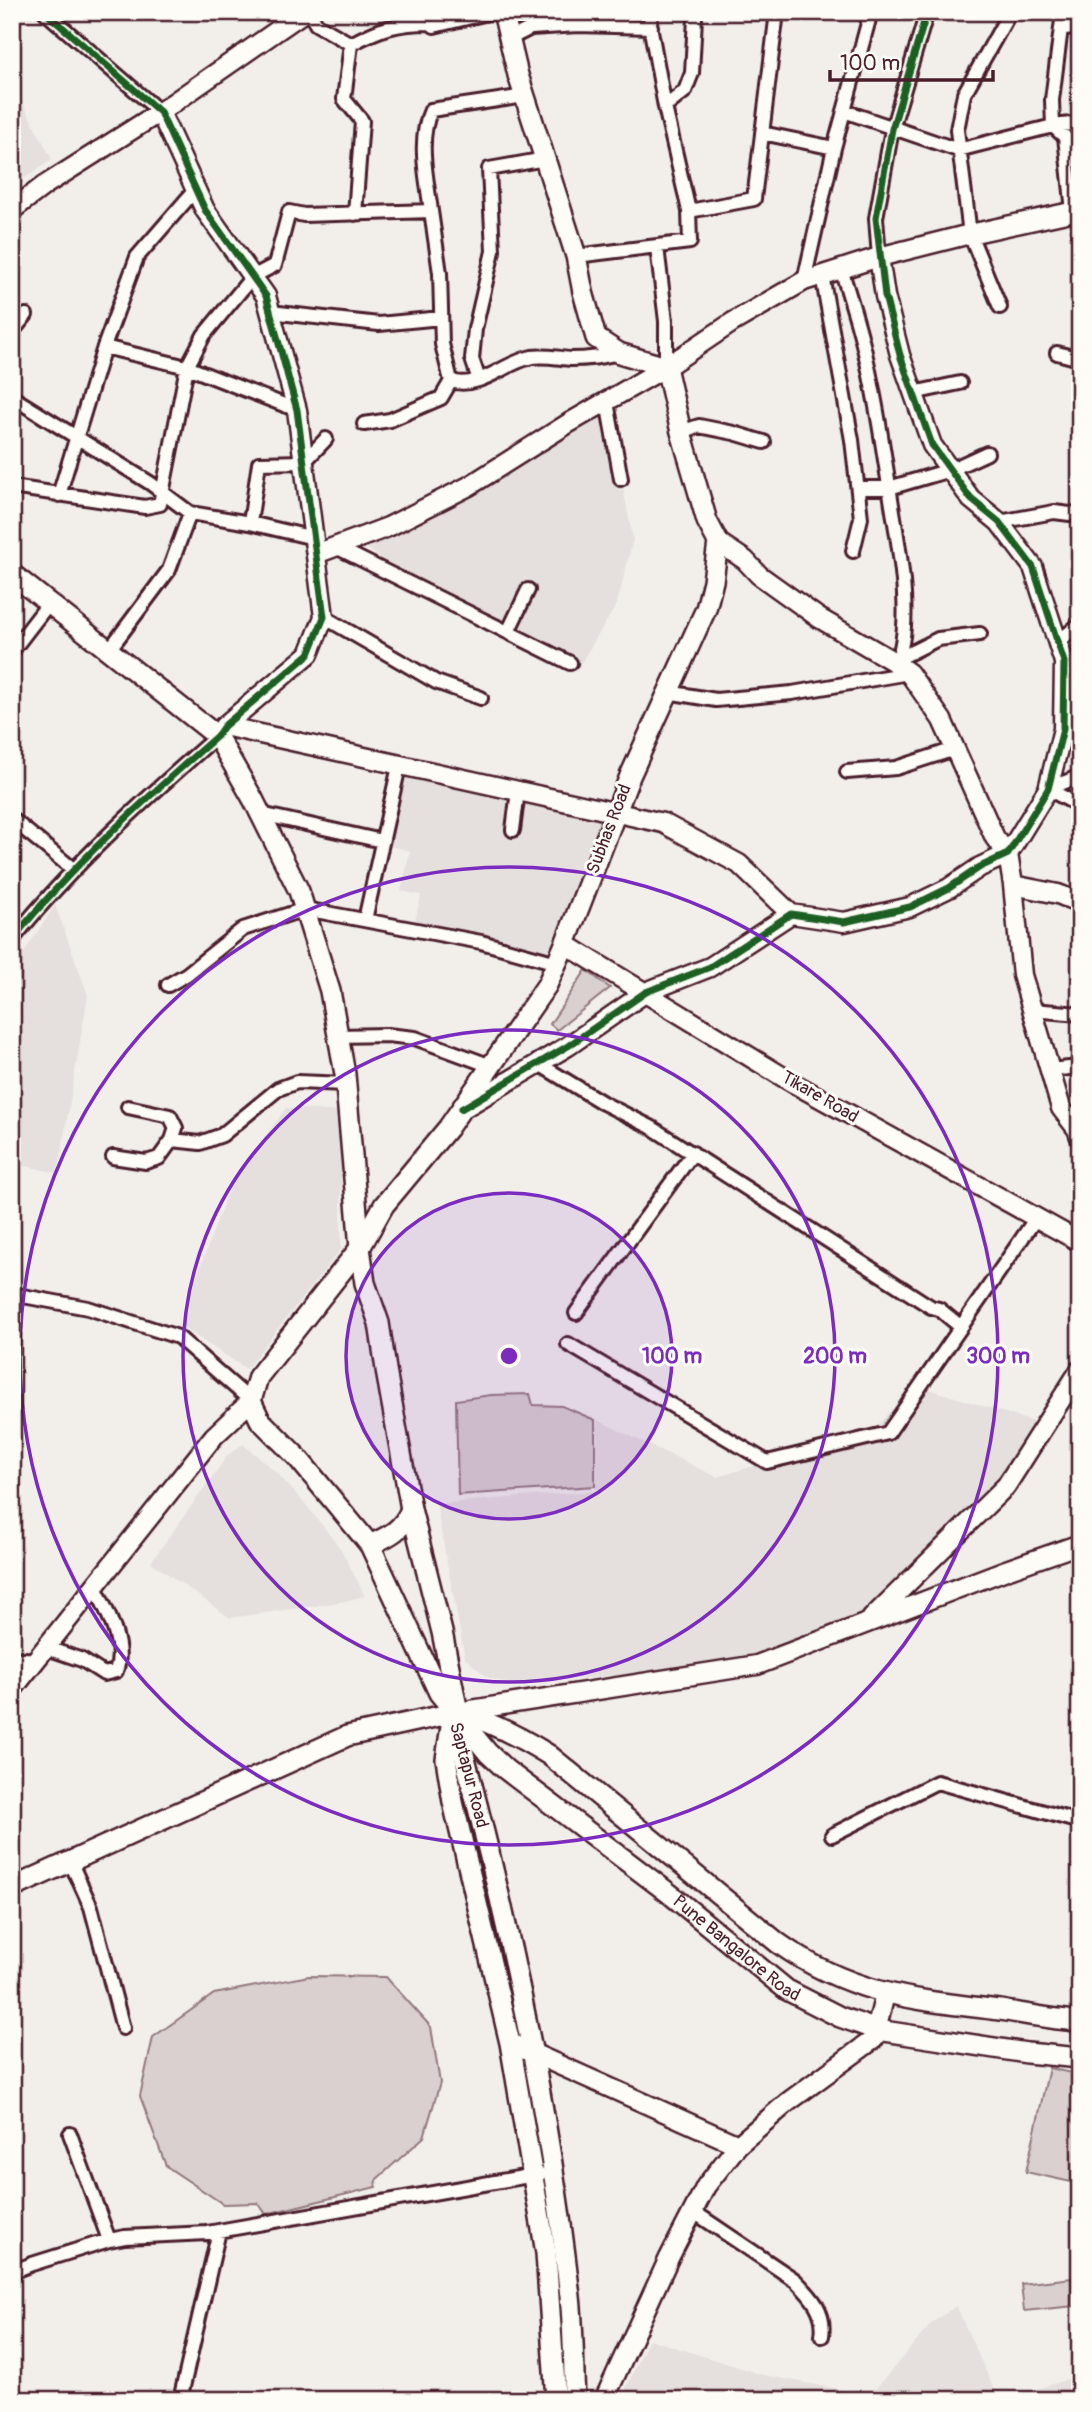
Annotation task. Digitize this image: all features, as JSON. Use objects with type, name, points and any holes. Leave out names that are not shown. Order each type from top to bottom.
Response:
[{"type":"main road","points":[[503,12],[525,96],[576,256],[596,338],[619,353],[666,367],[681,432],[707,521],[718,542]]},
{"type":"main road","name":"Subhas Road","points":[[251,1401],[258,1377],[360,1248],[384,1205],[461,1110],[547,985],[615,813],[706,608],[718,542]]},
{"type":"main road","points":[[12,574],[109,650],[221,731],[299,891],[330,991],[346,1084],[365,1283],[379,1323],[411,1509],[442,1632],[455,1712]]},
{"type":"main road","points":[[251,1401],[260,1420],[297,1457],[370,1545],[439,1693],[455,1712]]},
{"type":"main road","points":[[370,1545],[394,1534],[406,1522],[411,1509]]},
{"type":"main road","points":[[12,1888],[348,1736],[455,1712]]},
{"type":"main road","name":"Pune Bangalore Road","points":[[455,1712],[481,1719],[520,1737],[549,1755],[801,1959],[827,1973],[885,1994],[1080,2021]]},
{"type":"main road","name":"Pune Bangalore Road","points":[[455,1712],[488,1753],[505,1769],[670,1894],[787,1990],[840,2017],[877,2030],[1027,2053],[1080,2058]]},
{"type":"main road","name":"Saptapur Road","points":[[455,1712],[446,1759],[453,1802],[570,2291],[575,2400]]},
{"type":"main road","name":"Saptapur Road","points":[[455,1712],[481,1815],[532,2053],[543,2173],[556,2400]]},
{"type":"street","points":[[12,940],[39,906],[120,822],[309,654],[324,617],[297,410],[265,296],[205,210],[160,112],[45,12]]},
{"type":"street","points":[[12,210],[45,185],[160,112],[304,12]]},
{"type":"street","points":[[310,12],[316,24],[351,44]]},
{"type":"street","points":[[351,44],[369,34],[401,23],[431,23],[434,26],[492,12]]},
{"type":"street","points":[[576,256],[690,242],[689,211],[665,107],[650,27],[651,12]]},
{"type":"street","points":[[665,107],[685,91],[692,73],[693,12]]},
{"type":"street","points":[[689,211],[754,199],[777,12]]},
{"type":"street","points":[[804,281],[834,148],[871,12]]},
{"type":"street","points":[[221,731],[518,791],[663,824],[739,864],[791,914],[844,922],[910,907],[1008,854],[1048,789],[1072,688],[1033,566],[999,522],[971,499],[932,446],[894,331],[879,257],[876,218],[892,129],[928,12]]},
{"type":"street","points":[[1000,307],[970,234],[957,130],[964,94],[1010,12]]},
{"type":"street","points":[[336,547],[387,527],[468,486],[804,281],[879,257],[1076,211],[1065,137],[1053,126],[1052,100],[1063,12]]},
{"type":"street","points":[[509,39],[531,28],[578,25],[650,27]]},
{"type":"street","points":[[1061,27],[1080,28]]},
{"type":"street","points":[[351,44],[344,99],[362,121],[355,214]]},
{"type":"street","points":[[364,424],[390,420],[441,398],[451,381],[442,344],[440,273],[426,173],[424,124],[431,110],[525,96]]},
{"type":"street","points":[[844,111],[958,150],[1053,126],[1080,124]]},
{"type":"street","points":[[762,133],[834,148]]},
{"type":"street","points":[[479,380],[472,359],[475,329],[493,251],[489,169],[545,159]]},
{"type":"street","points":[[59,495],[104,347],[137,257],[195,190]]},
{"type":"street","points":[[12,487],[145,507],[160,505],[187,368],[204,335],[252,277],[275,265],[289,212],[304,215],[431,211]]},
{"type":"street","points":[[657,247],[666,321],[666,367]]},
{"type":"street","points":[[841,269],[861,336],[889,488],[904,607],[901,665]]},
{"type":"street","points":[[822,275],[858,488],[861,518],[853,551]]},
{"type":"street","points":[[270,312],[379,324],[441,318]]},
{"type":"street","points":[[12,332],[26,315]]},
{"type":"street","points":[[104,347],[187,368],[297,410]]},
{"type":"street","points":[[451,381],[462,384],[479,380],[533,357],[572,359],[619,353]]},
{"type":"street","points":[[1058,353],[1080,359]]},
{"type":"street","points":[[913,393],[960,383]]},
{"type":"street","points":[[12,397],[150,483],[190,513],[250,523],[315,546],[336,547],[570,663]]},
{"type":"street","points":[[607,402],[621,479]]},
{"type":"street","points":[[681,432],[699,426],[764,442]]},
{"type":"street","points":[[250,523],[259,463],[304,461],[326,439]]},
{"type":"street","points":[[858,488],[889,488],[950,470],[987,453]]},
{"type":"street","points":[[999,522],[1054,512],[1080,512]]},
{"type":"street","points":[[109,650],[169,570],[190,513]]},
{"type":"street","points":[[718,542],[819,618],[901,665],[942,720],[995,838],[1008,854],[1022,975],[1061,1108],[1079,1132]]},
{"type":"street","points":[[508,632],[528,590]]},
{"type":"street","points":[[12,651],[49,603]]},
{"type":"street","points":[[324,617],[436,682],[481,698]]},
{"type":"street","points":[[1058,642],[1080,624]]},
{"type":"street","points":[[667,692],[716,700],[792,693],[901,665],[938,639],[980,634]]},
{"type":"street","points":[[847,772],[896,768],[955,749]]},
{"type":"street","points":[[365,920],[399,766]]},
{"type":"street","points":[[1048,789],[1080,776]]},
{"type":"street","points":[[1048,789],[1080,806]]},
{"type":"street","points":[[513,830],[518,791]]},
{"type":"street","points":[[261,814],[382,841]]},
{"type":"street","points":[[12,819],[74,870]]},
{"type":"street","points":[[1013,885],[1058,894],[1080,903]]},
{"type":"street","points":[[168,985],[187,974],[243,929],[305,909],[481,942],[557,962]]},
{"type":"street","points":[[461,1110],[568,1046],[646,992],[710,967],[791,914]]},
{"type":"street","name":"Tikare Road","points":[[565,944],[793,1083],[1080,1242]]},
{"type":"street","points":[[1032,1010],[1080,1014]]},
{"type":"street","points":[[338,1036],[387,1035],[415,1038],[491,1066]]},
{"type":"street","points":[[539,1063],[603,1103],[651,1127],[931,1307],[939,1309],[961,1327]]},
{"type":"street","points":[[1049,1070],[1080,1067]]},
{"type":"street","points":[[173,1140],[200,1143],[222,1136],[278,1088],[297,1082],[346,1084]]},
{"type":"street","points":[[113,1157],[146,1162],[159,1158],[173,1140],[176,1128],[170,1116],[128,1107]]},
{"type":"street","points":[[576,1313],[692,1153]]},
{"type":"street","points":[[568,1344],[766,1462],[888,1433],[1036,1218]]},
{"type":"street","points":[[12,1294],[88,1308],[177,1338],[251,1401],[214,1436],[12,1690]]},
{"type":"street","points":[[867,1622],[1006,1486],[1080,1370]]},
{"type":"street","points":[[455,1712],[757,1665],[1080,1544]]},
{"type":"street","points":[[12,1658],[42,1654],[82,1660],[104,1674],[116,1671],[121,1658],[108,1612],[95,1587]]},
{"type":"street","points":[[832,1835],[936,1782],[1080,1822]]},
{"type":"street","points":[[70,1861],[92,1907],[123,2028]]},
{"type":"street","points":[[604,2400],[669,2258],[706,2186],[738,2145],[788,2102],[874,2039],[885,1994]]},
{"type":"street","points":[[510,2043],[738,2145]]},
{"type":"street","points":[[70,2134],[109,2240]]},
{"type":"street","points":[[13,2268],[109,2240],[219,2231],[543,2173]]},
{"type":"street","points":[[694,2212],[795,2280],[809,2294],[823,2315],[822,2336]]},
{"type":"street","points":[[180,2400],[219,2231]]},
{"type":"shaded area","points":[[12,83],[52,159],[12,187]]},
{"type":"shaded area","points":[[607,402],[633,540],[617,604],[579,666],[415,584],[355,539]]},
{"type":"shaded area","points":[[397,771],[610,815],[553,957],[414,925],[421,895],[401,891],[410,851],[382,844]]},
{"type":"shaded area","points":[[55,905],[88,995],[58,1173],[12,1163],[12,971]]},
{"type":"shaded area","points":[[586,970],[610,988],[557,1030],[550,1024]]},
{"type":"shaded area","points":[[286,1108],[341,1112],[341,1249],[246,1369],[179,1325],[230,1185]]},
{"type":"shaded area","points":[[913,1384],[1037,1423],[1002,1476],[863,1621],[757,1659],[515,1686],[487,1677],[465,1658],[436,1504],[596,1491],[597,1420],[717,1477],[874,1430]]},
{"type":"shaded area","points":[[530,1394],[533,1405],[562,1406],[595,1420],[595,1486],[458,1495],[456,1400],[491,1395]]},
{"type":"shaded area","points":[[243,1444],[277,1473],[306,1505],[341,1549],[365,1596],[230,1618],[151,1562],[228,1455]]},
{"type":"shaded area","points":[[309,1976],[386,1977],[431,2027],[440,2083],[424,2137],[377,2179],[376,2187],[266,2214],[258,2203],[223,2204],[166,2166],[140,2096],[153,2037],[214,1994]]},
{"type":"shaded area","points":[[1049,2068],[1080,2075],[1080,2184],[1026,2172]]},
{"type":"shaded area","points":[[1072,2278],[1075,2306],[1024,2311],[1021,2284]]},
{"type":"shaded area","points":[[956,2306],[999,2400],[620,2400],[649,2339],[763,2375],[870,2395],[933,2322]]},
{"type":"shaded area","points":[[1080,2375],[1080,2400],[1003,2400]]},
{"type":"cycle path","points":[[12,940],[35,912],[110,834],[217,736],[224,726],[309,654],[324,617],[297,410],[266,296],[205,210],[160,112],[45,12]]},
{"type":"cycle path","points":[[461,1109],[568,1046],[646,992],[710,967],[791,914],[844,922],[910,907],[949,888],[980,867],[1008,854],[1048,789],[1063,729],[1064,662],[1033,567],[999,522],[971,499],[932,445],[900,355],[885,296],[876,218],[892,129],[927,12]]}]
